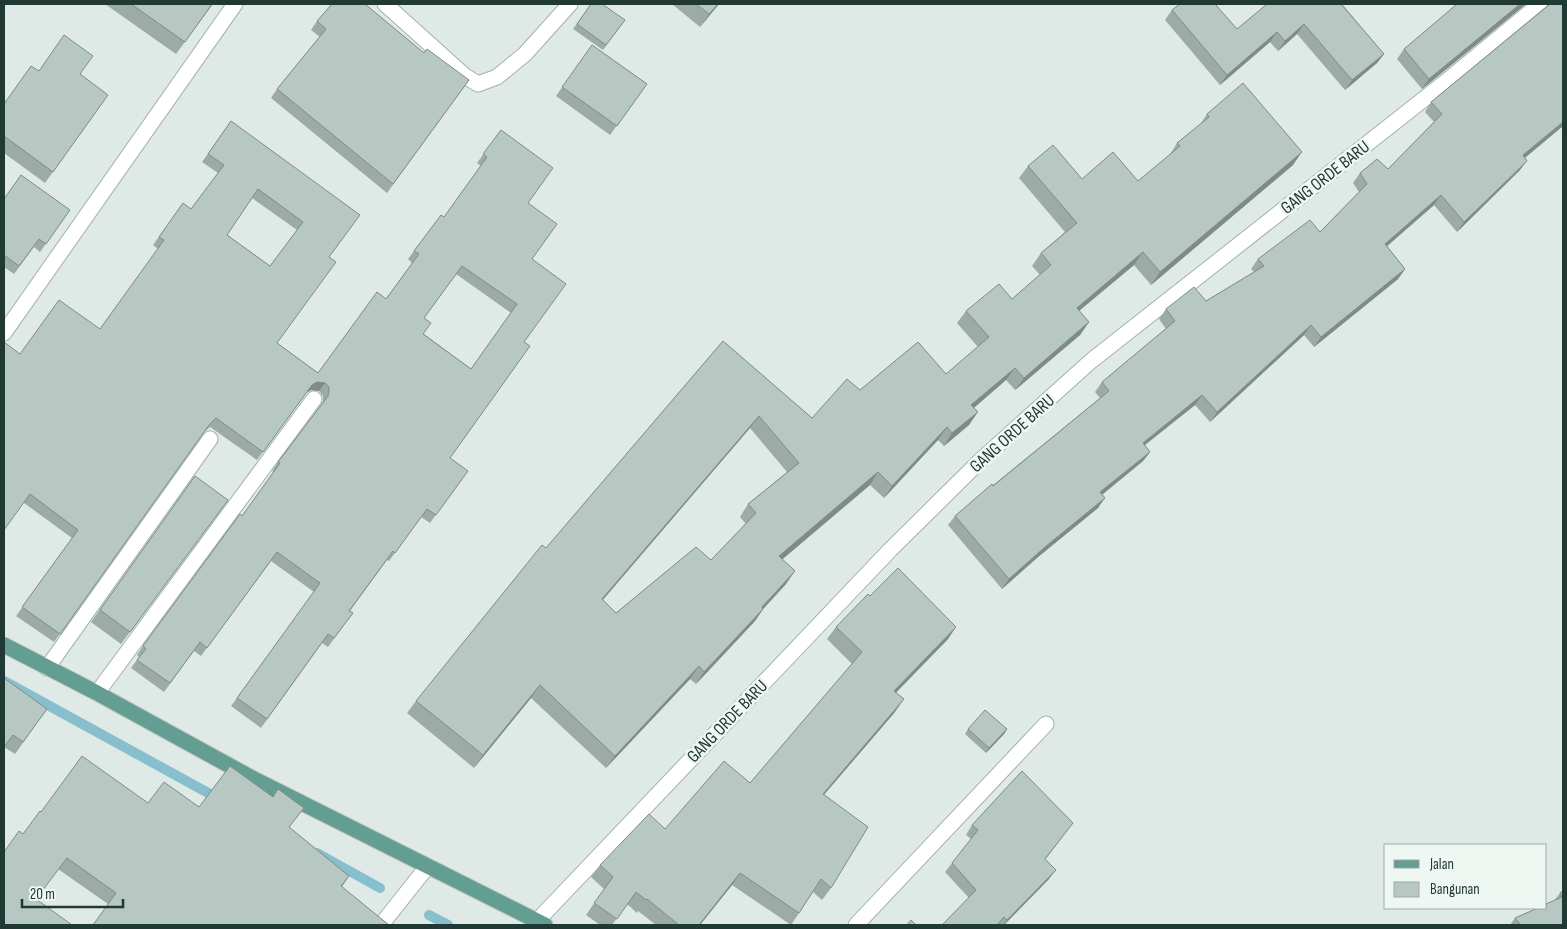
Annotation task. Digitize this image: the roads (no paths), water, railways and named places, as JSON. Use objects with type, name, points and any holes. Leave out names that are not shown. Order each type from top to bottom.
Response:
[{"type":"main road","points":[[4,645],[97,693],[252,778],[541,923]]},
{"type":"street","points":[[4,334],[235,4]]},
{"type":"street","points":[[385,4],[465,76],[478,84],[497,77],[525,54],[570,4]]},
{"type":"street","name":"GANG ORDE BARU","points":[[541,923],[884,557],[981,460],[1091,361],[1443,84],[1540,4]]},
{"type":"street","points":[[97,693],[314,399]]},
{"type":"street","points":[[47,668],[210,439]]},
{"type":"street","points":[[856,925],[1046,724]]},
{"type":"street","points":[[381,925],[428,867]]},
{"type":"waterway","points":[[4,681],[221,800]]},
{"type":"waterway","points":[[317,853],[380,888]]},
{"type":"waterway","points":[[429,915],[448,925]]}]
